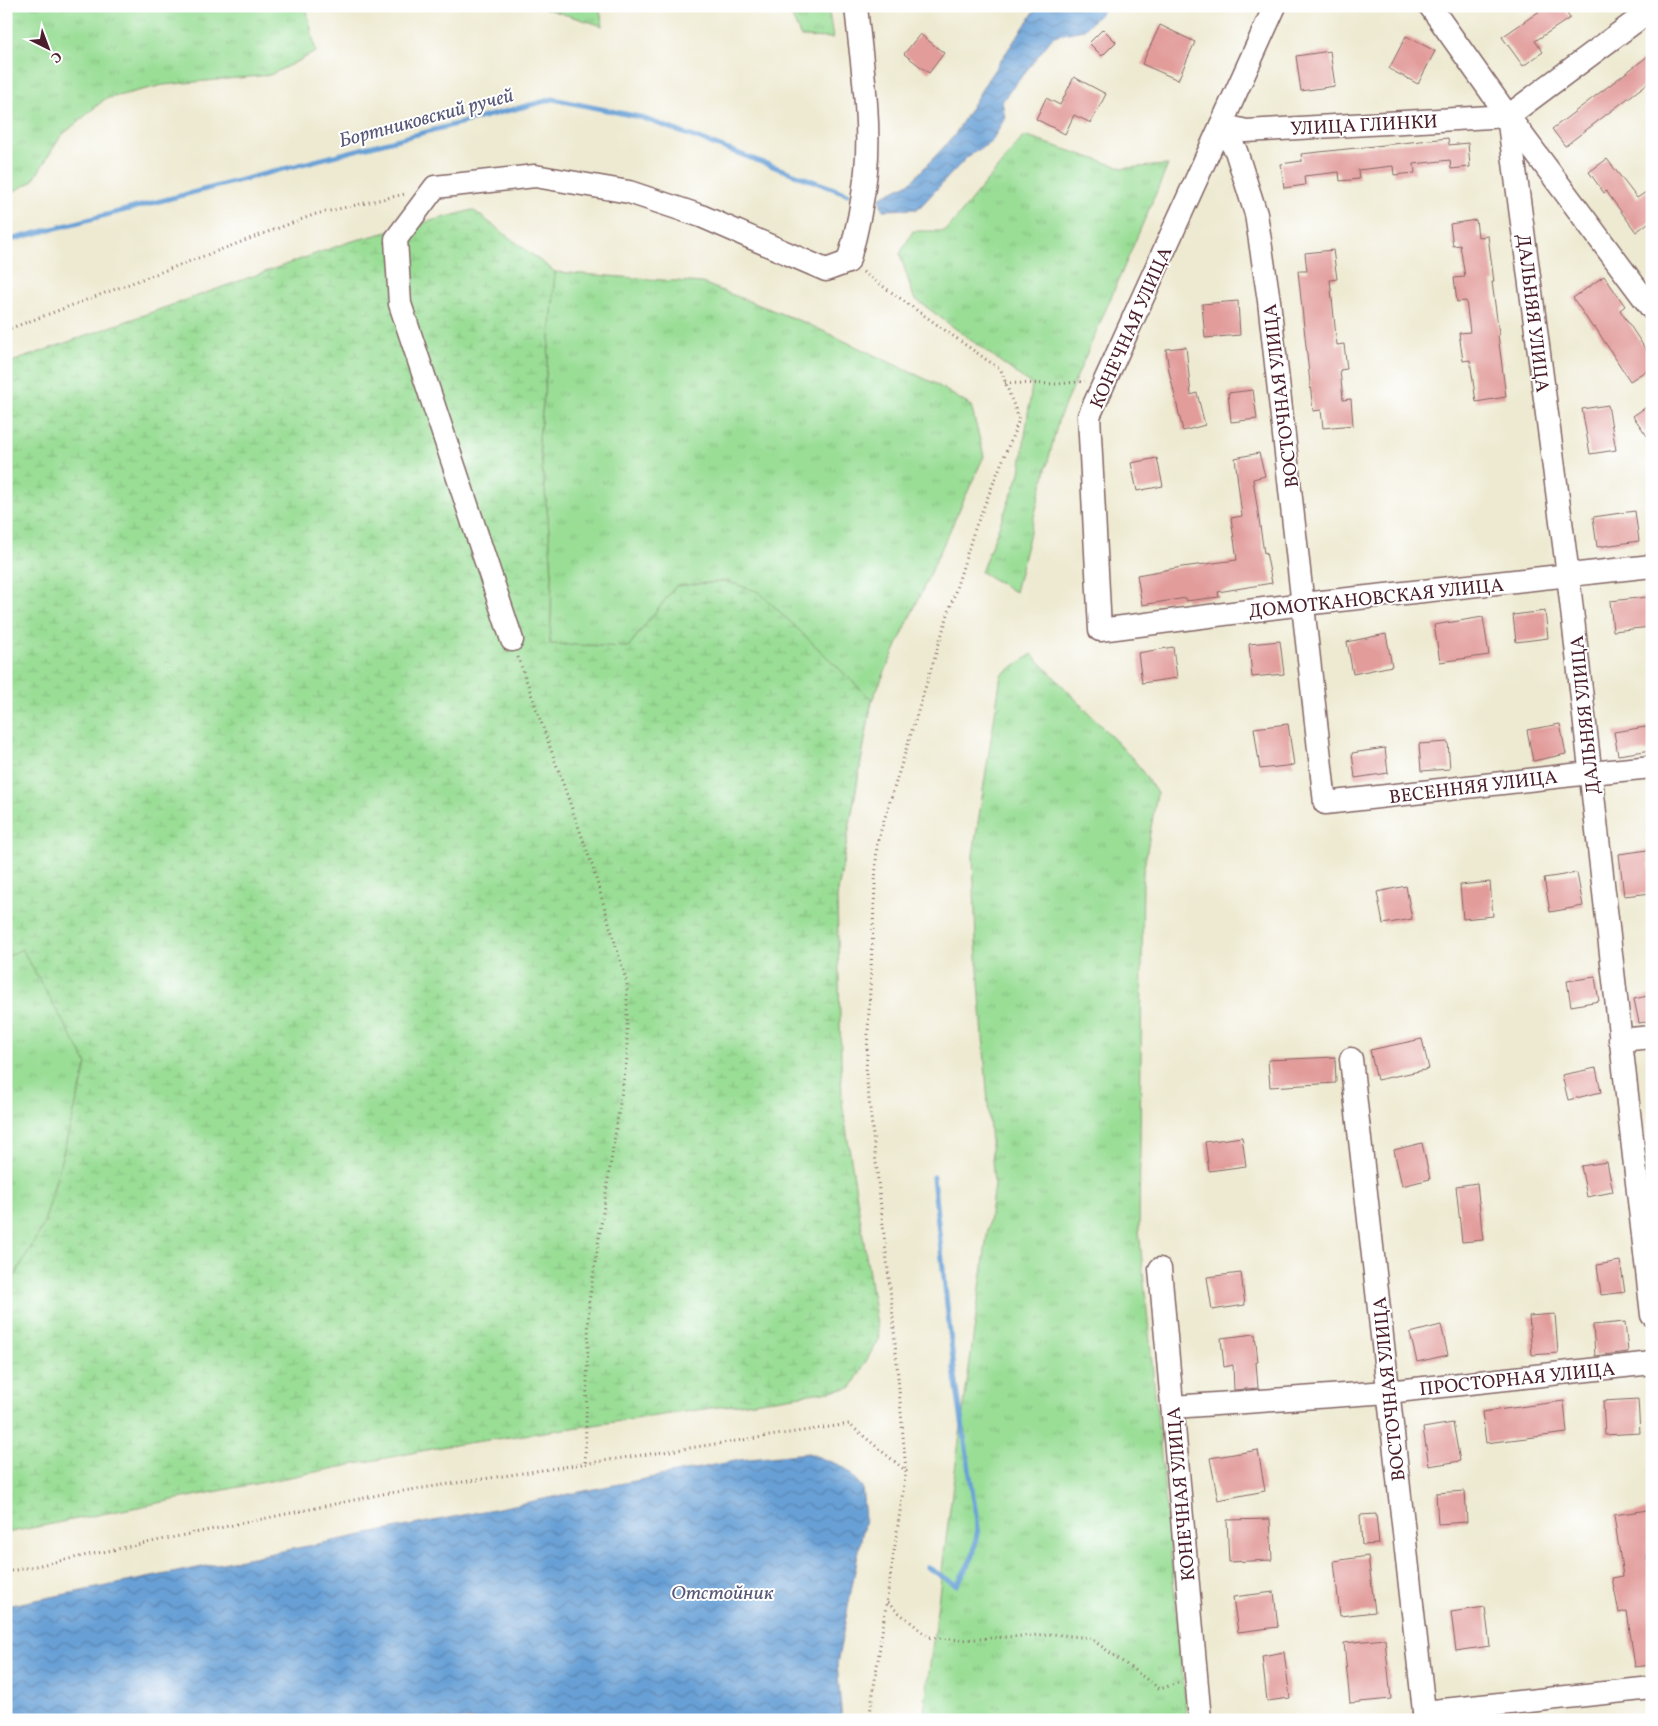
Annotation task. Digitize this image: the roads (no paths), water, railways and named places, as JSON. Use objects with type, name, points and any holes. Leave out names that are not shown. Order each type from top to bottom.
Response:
[{"type":"street","points":[[512,640],[400,304],[396,239],[435,187],[535,176],[629,192],[701,216],[826,270],[848,262],[857,232],[866,170],[866,116],[856,6]]},
{"type":"street","points":[[1221,125],[1275,6]]},
{"type":"street","points":[[1430,6],[1508,116],[1652,309]]},
{"type":"street","points":[[1508,116],[1652,9]]},
{"type":"street","name":"УЛИЦА ГЛИНКИ","points":[[1221,125],[1246,131],[1508,116]]},
{"type":"street","name":"ДАЛЬНЯЯ УЛИЦА","points":[[1508,116],[1568,575],[1620,1040],[1643,1175],[1652,1315]]},
{"type":"street","name":"ВОСТОЧНАЯ УЛИЦА","points":[[1221,125],[1236,151],[1256,214],[1269,301],[1325,803]]},
{"type":"street","name":"КОНЕЧНАЯ УЛИЦА","points":[[1100,630],[1089,416],[1221,125]]},
{"type":"street","name":"ДОМОТКАНОВСКАЯ УЛИЦА","points":[[1100,630],[1303,604],[1652,566]]},
{"type":"street","name":"ВЕСЕННЯЯ УЛИЦА","points":[[1325,803],[1590,773],[1652,768]]},
{"type":"street","points":[[1620,1040],[1652,1037]]},
{"type":"street","name":"ВОСТОЧНАЯ УЛИЦА","points":[[1351,1059],[1424,1716]]},
{"type":"street","name":"КОНЕЧНАЯ УЛИЦА","points":[[1160,1269],[1200,1720]]},
{"type":"street","name":"ПРОСТОРНАЯ УЛИЦА","points":[[1173,1407],[1388,1392],[1652,1363]]},
{"type":"street","points":[[1424,1716],[1652,1688]]},
{"type":"water","points":[[1038,6],[1108,6],[1083,30],[1054,36],[1002,101],[1005,118],[991,142],[967,157],[918,209],[883,210],[879,198],[911,182],[954,136],[988,79]]},
{"type":"water","name":"Отстойник","points":[[808,1453],[844,1467],[862,1487],[865,1519],[837,1664],[842,1720],[6,1720],[6,1606],[740,1460]]},
{"type":"waterway","name":"Бортниковский ручей","points":[[6,241],[553,99],[640,117],[848,194]]},
{"type":"waterway","points":[[927,1567],[957,1585],[973,1556],[978,1528],[954,1369],[933,1177]]}]
